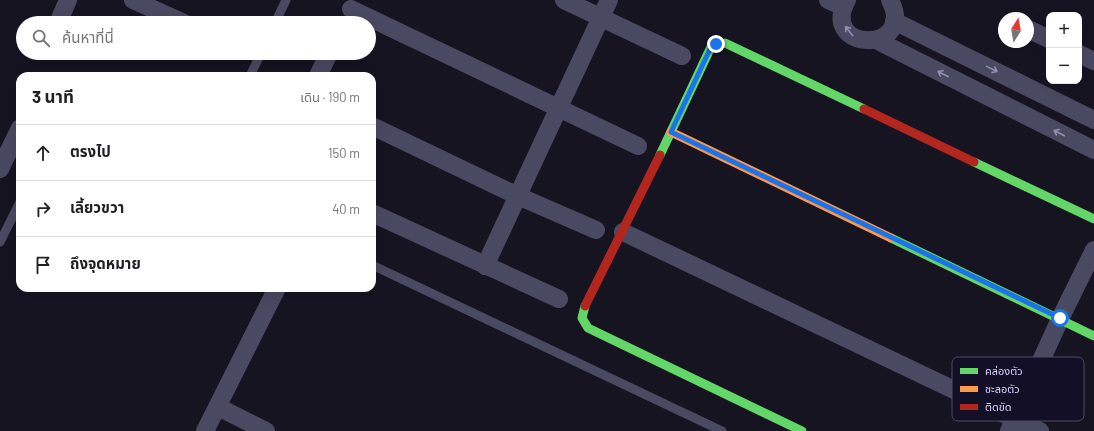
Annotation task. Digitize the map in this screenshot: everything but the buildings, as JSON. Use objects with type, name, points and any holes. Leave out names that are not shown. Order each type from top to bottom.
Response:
[{"type":"street","points":[[61,16],[68,0]]},
{"type":"street","points":[[133,0],[168,16]]},
{"type":"street","points":[[564,0],[682,56]]},
{"type":"street","points":[[485,266],[609,0]]},
{"type":"street","points":[[828,0],[846,3],[843,21],[850,33],[862,40],[876,40],[1094,150]]},
{"type":"street","points":[[876,40],[888,33],[894,21],[895,14],[890,0]]},
{"type":"street","points":[[350,11],[361,16]]},
{"type":"street","points":[[894,21],[1094,120]]},
{"type":"street","points":[[376,23],[638,146]]},
{"type":"street","points":[[1034,32],[1046,38]]},
{"type":"street","points":[[802,431],[588,328],[582,318],[585,306],[623,232],[711,47],[725,43],[1094,219]]},
{"type":"street","points":[[1082,55],[1094,61]]},
{"type":"street","points":[[320,72],[326,60]]},
{"type":"street","points":[[376,128],[518,196],[596,230]]},
{"type":"street","points":[[671,132],[1060,318],[1094,336]]},
{"type":"street","points":[[0,169],[16,136]]},
{"type":"street","points":[[376,215],[559,299]]},
{"type":"street","points":[[623,232],[952,395]]},
{"type":"street","points":[[1043,357],[1094,250]]},
{"type":"street","points":[[205,431],[275,292]]},
{"type":"street","points":[[218,407],[266,431]]},
{"type":"street","points":[[1012,425],[1040,431]]},
{"type":"lane","points":[[278,16],[286,0]]},
{"type":"lane","points":[[252,72],[258,60]]},
{"type":"lane","points":[[0,242],[16,210]]},
{"type":"lane","points":[[376,267],[722,431]]},
{"type":"traffic: fast","points":[[660,155],[711,47],[725,43],[864,109]]},
{"type":"traffic: fast","points":[[974,162],[1094,219]]},
{"type":"traffic: fast","points":[[891,238],[1094,336]]},
{"type":"traffic: fast","points":[[585,306],[582,318],[588,328],[802,431]]},
{"type":"traffic: slow","points":[[671,132],[891,238]]},
{"type":"traffic: jam","points":[[864,109],[974,162]]},
{"type":"traffic: jam","points":[[585,306],[660,155]]},
{"type":"route","points":[[716,44],[711,47],[671,132],[1060,318]]}]
